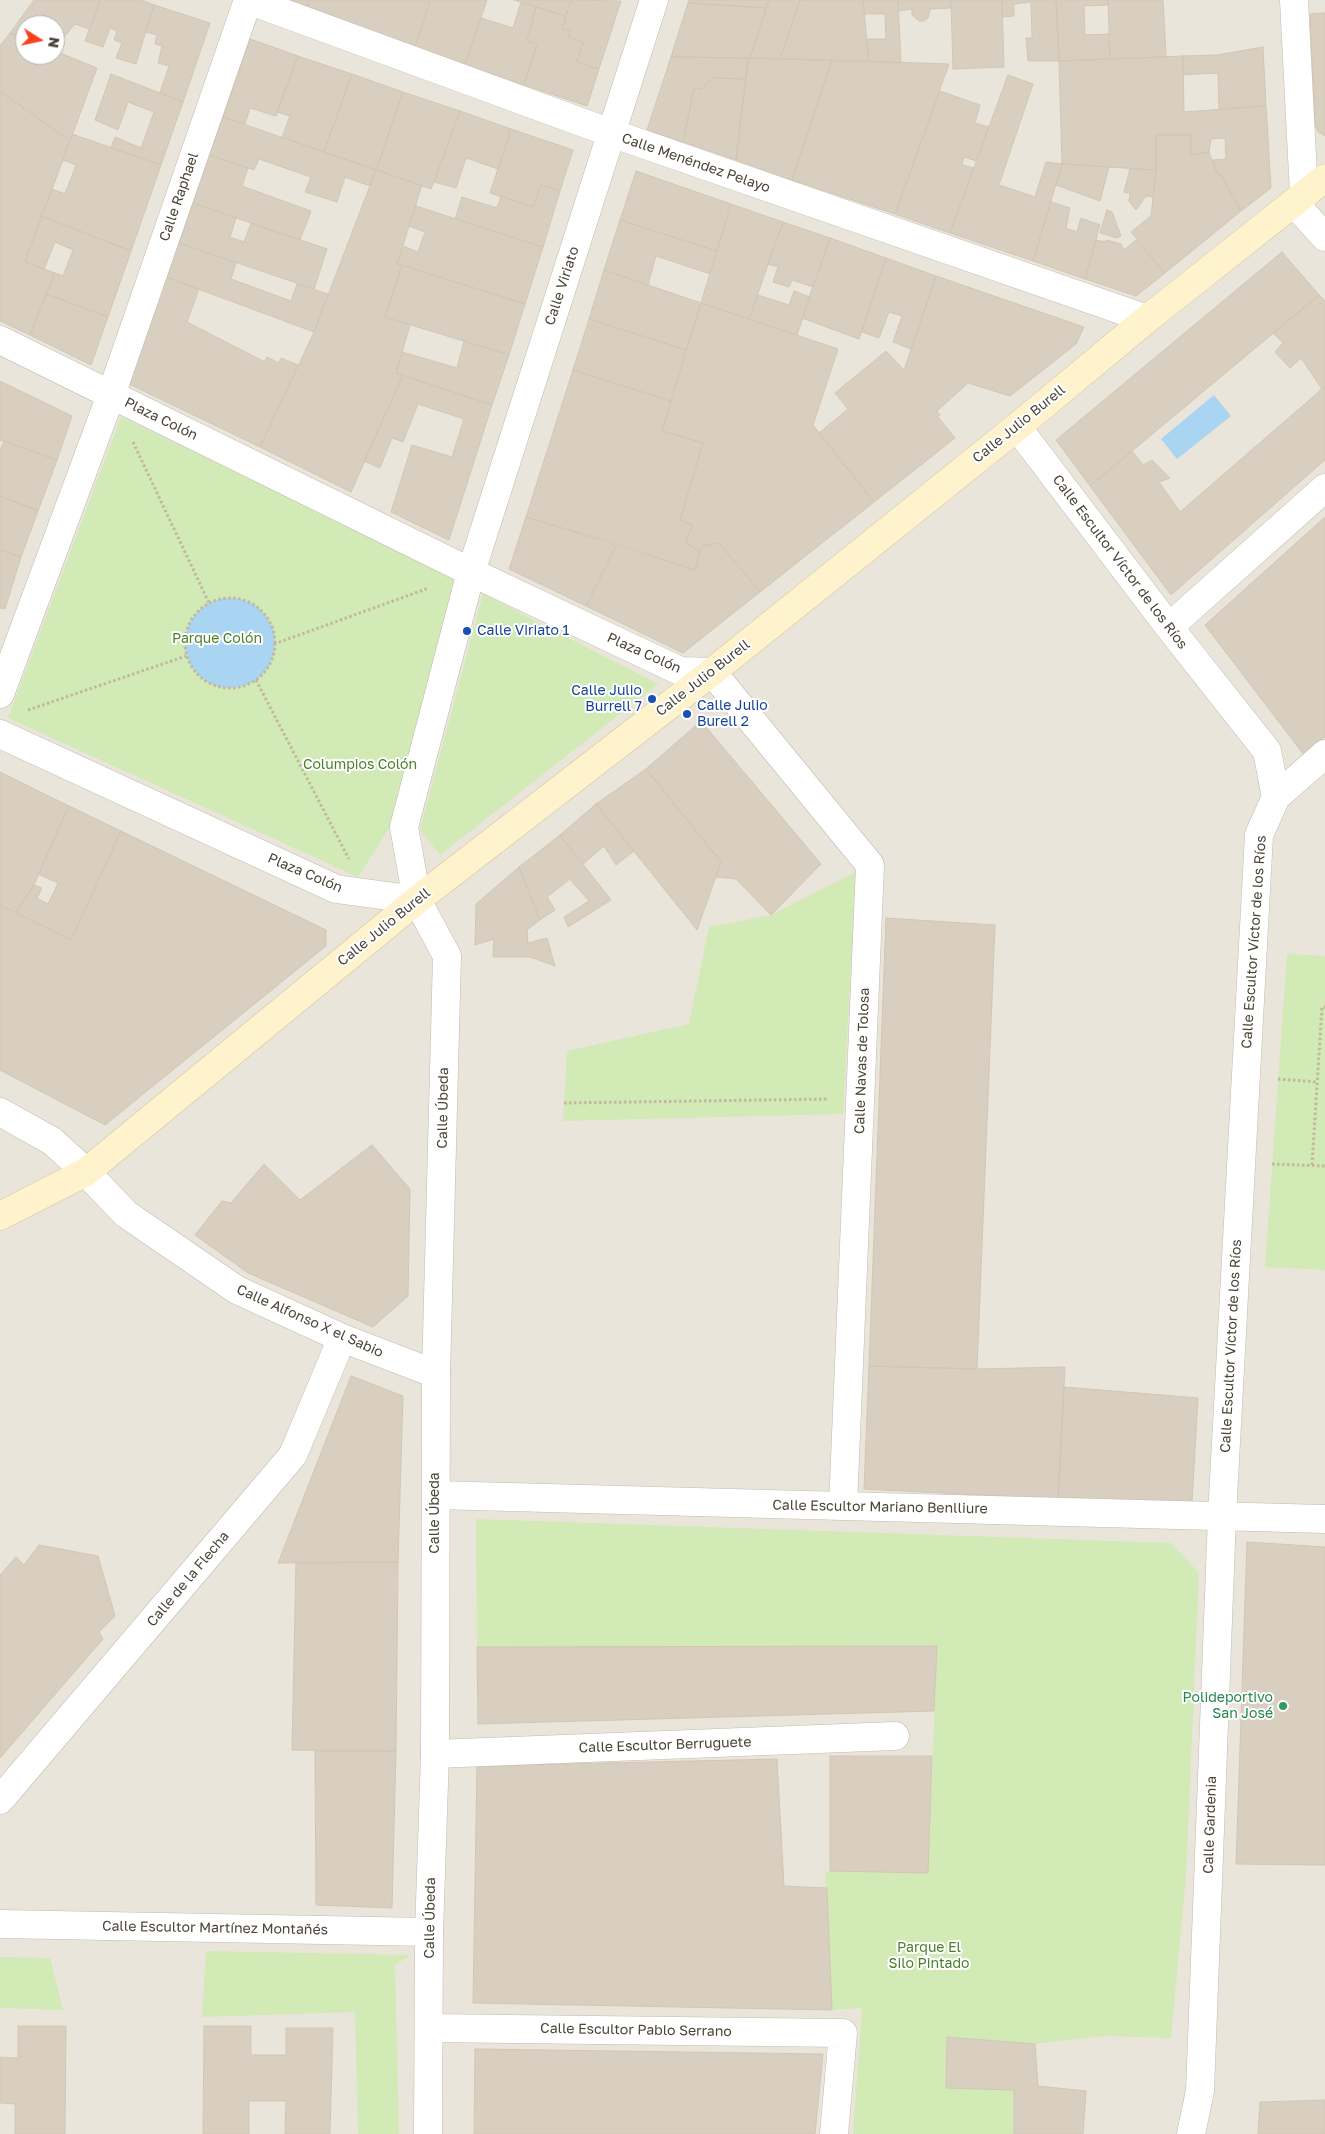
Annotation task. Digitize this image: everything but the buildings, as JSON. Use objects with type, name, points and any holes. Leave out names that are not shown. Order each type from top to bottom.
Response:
[{"type":"main road","name":"Calle Julio Burell","points":[[0,1216],[86,1172],[417,900],[712,672],[1017,427],[1147,319],[1308,192]]},
{"type":"street","name":"Calle Menéndez Pelayo","points":[[248,0],[611,133],[1147,319]]},
{"type":"street","name":"Calle Raphael","points":[[111,395],[248,0]]},
{"type":"street","name":"Calle Viriato","points":[[471,572],[654,0]]},
{"type":"street","points":[[1294,0],[1308,192],[1325,238]]},
{"type":"street","points":[[0,340],[111,395]]},
{"type":"street","name":"Plaza Colón","points":[[0,694],[111,395],[471,572],[680,672],[712,672]]},
{"type":"street","name":"Calle Escultor Víctor de los Ríos","points":[[1017,427],[1169,627],[1267,751],[1276,797],[1259,835],[1222,1516]]},
{"type":"street","points":[[1169,627],[1325,488]]},
{"type":"street","points":[[417,900],[404,827],[471,572]]},
{"type":"street","name":"Calle Navas de Tolosa","points":[[712,672],[870,865],[843,1506]]},
{"type":"street","name":"Plaza Colón","points":[[0,734],[336,889],[417,900]]},
{"type":"street","points":[[1276,797],[1325,754]]},
{"type":"street","name":"Calle Úbeda","points":[[417,900],[447,956],[436,1374],[435,1754],[430,1932],[428,2134]]},
{"type":"street","name":"Calle Alfonso X el Sabio","points":[[0,1112],[52,1141],[86,1172],[126,1214],[237,1290],[342,1338],[436,1374]]},
{"type":"street","name":"Calle de la Flecha","points":[[0,1800],[293,1455],[342,1338]]},
{"type":"street","name":"Calle Escultor Mariano Benlliure","points":[[436,1496],[1325,1519]]},
{"type":"street","name":"Calle Gardenia","points":[[1191,2134],[1200,2092],[1222,1516]]},
{"type":"street","name":"Calle Escultor Berruguete","points":[[435,1754],[895,1736]]},
{"type":"street","name":"Calle Escultor Martínez Montañés","points":[[0,1924],[430,1932]]},
{"type":"street","name":"Calle Escultor Pablo Serrano","points":[[429,2028],[843,2033],[834,2134]]},
{"type":"path","points":[[130,434],[209,603]]},
{"type":"path","points":[[274,644],[438,585]]},
{"type":"path","points":[[223,598],[239,599],[253,604],[265,615],[272,629],[274,644],[272,658],[266,670],[256,680],[243,686],[229,688],[216,686],[203,680],[193,670],[186,656],[184,641],[188,626],[196,612],[209,603],[223,598]]},
{"type":"path","points":[[26,711],[186,656]]},
{"type":"path","points":[[256,680],[349,860]]},
{"type":"path","points":[[1312,1165],[1322,1007],[1325,1008]]},
{"type":"path","points":[[1277,1079],[1317,1082]]},
{"type":"path","points":[[564,1104],[834,1099]]},
{"type":"path","points":[[1272,1164],[1325,1166]]},
{"type":"shaded area","points":[[0,0],[1325,0],[1325,2134],[0,2134]]},
{"type":"green space","name":"Parque Colón","points":[[121,417],[456,579],[389,828],[358,877],[8,718]]},
{"type":"green space","points":[[483,594],[658,684],[440,855],[420,830]]},
{"type":"green space","points":[[856,872],[843,1114],[563,1121],[567,1051],[689,1024],[709,927],[771,915]]},
{"type":"green space","points":[[1287,954],[1325,956],[1325,1270],[1265,1267]]},
{"type":"green space","name":"Parque El Silo Pintado","points":[[476,1519],[1171,1543],[1199,1573],[1186,1876],[1171,2038],[1105,2036],[1035,2044],[947,2037],[946,2088],[1014,2090],[1014,2134],[853,2134],[862,2008],[832,2010],[825,1871],[928,1873],[937,1646],[477,1647]]},
{"type":"green space","points":[[206,1951],[411,1955],[395,1965],[399,2134],[358,2134],[355,2012],[202,2017]]},
{"type":"green space","points":[[0,1957],[50,1958],[63,2010],[0,2008]]},
{"type":"water","points":[[1214,395],[1231,416],[1177,459],[1161,439]]},
{"type":"water","points":[[230,598],[247,602],[262,611],[271,626],[275,643],[271,660],[262,675],[247,684],[230,688],[213,684],[198,675],[189,660],[185,643],[189,626],[198,611],[213,602]]},
{"type":"place","name":"Calle Viriato 1","points":[[467,631]]},
{"type":"place","name":"Calle Julio Burrell 7","points":[[652,699]]},
{"type":"place","name":"Calle Julio Burell 2","points":[[687,714]]},
{"type":"place","name":"Polideportivo San José","points":[[1283,1706]]},
{"type":"park label","name":"Columpios Colón","points":[[360,765]]}]
